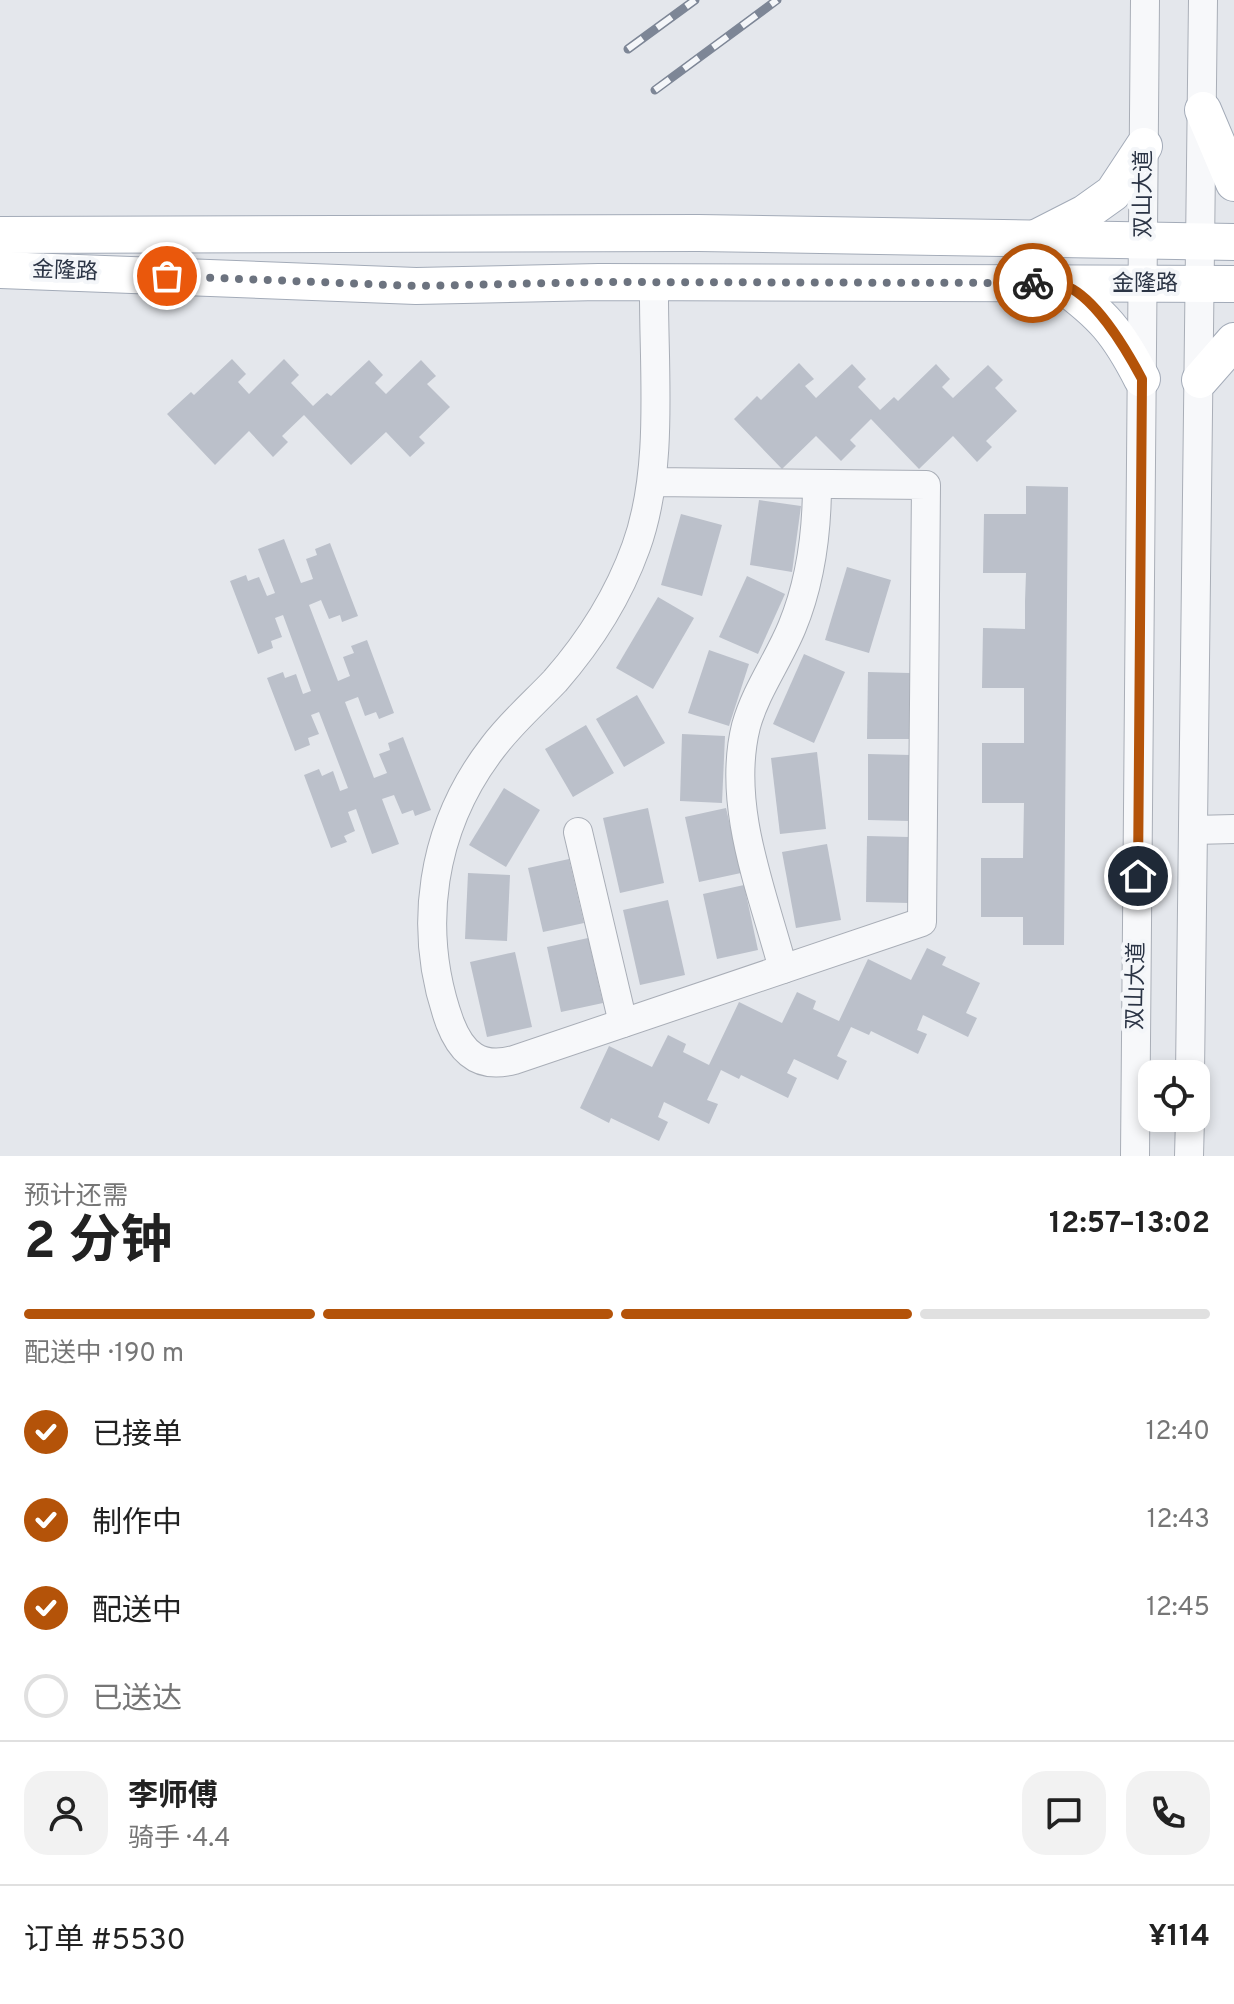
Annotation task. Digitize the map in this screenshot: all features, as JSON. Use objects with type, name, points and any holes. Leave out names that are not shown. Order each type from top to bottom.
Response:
[{"type":"main road","points":[[1203,110],[1234,183]]},
{"type":"main road","points":[[1031,241],[1085,213],[1113,193],[1144,146]]},
{"type":"main road","name":"金隆路","points":[[0,235],[698,233],[1218,242]]},
{"type":"main road","name":"金隆路","points":[[0,270],[416,286],[654,282],[1218,284]]},
{"type":"main road","points":[[1061,284],[1101,314],[1123,342],[1142,379]]},
{"type":"main road","points":[[1200,380],[1234,341]]},
{"type":"street","name":"双山大道","points":[[1135,1156],[1145,0]]},
{"type":"street","points":[[1190,1060],[1200,380],[1218,284],[1218,242],[1203,110],[1203,0]]},
{"type":"street","points":[[653,482],[926,485],[922,922],[514,1060],[497,1064],[480,1061],[466,1052],[456,1038],[441,996],[433,953],[431,909],[441,851],[449,823],[468,784],[493,747],[593,633],[637,546],[653,482],[654,282]]},
{"type":"street","points":[[783,969],[742,807],[740,766],[746,727],[760,688],[802,600],[815,543],[817,484]]},
{"type":"street","points":[[1194,830],[1234,829]]},
{"type":"street","points":[[578,832],[623,1023]]},
{"type":"street","points":[[1189,1156],[1190,1132]]},
{"type":"building","points":[[232,359],[246,374],[238,382],[249,394],[284,359],[299,375],[291,383],[313,406],[327,393],[331,396],[369,360],[383,375],[375,383],[386,394],[421,360],[436,376],[427,384],[450,407],[419,437],[425,443],[410,457],[386,432],[351,465],[304,415],[282,436],[288,442],[273,457],[249,431],[215,465],[167,414],[191,392],[194,395]]},
{"type":"building","points":[[799,363],[814,379],[805,386],[816,398],[852,364],[866,379],[858,387],[880,410],[894,397],[898,401],[936,364],[950,379],[942,387],[953,398],[988,365],[1003,380],[995,388],[1017,411],[986,441],[992,447],[977,462],[953,436],[919,469],[871,419],[850,440],[856,446],[841,461],[816,436],[782,469],[734,419],[757,396],[761,400]]},
{"type":"building","points":[[1026,486],[1068,487],[1064,945],[1023,945],[1023,917],[981,917],[981,858],[1023,858],[1024,803],[982,803],[982,743],[1024,743],[1024,688],[982,688],[983,628],[1025,629],[1026,573],[983,573],[984,514],[1026,514]]},
{"type":"building","points":[[759,500],[801,506],[792,572],[750,565]]},
{"type":"building","points":[[681,514],[722,525],[702,596],[661,585]]},
{"type":"building","points":[[284,539],[301,583],[313,579],[306,559],[317,555],[315,549],[330,543],[358,616],[342,622],[340,615],[329,619],[321,600],[309,605],[338,681],[350,676],[343,657],[354,653],[351,646],[367,640],[394,713],[379,719],[376,712],[365,716],[358,697],[345,702],[374,778],[387,773],[379,754],[390,750],[388,743],[403,737],[431,810],[415,816],[413,810],[402,814],[394,795],[382,799],[399,844],[372,854],[356,809],[348,812],[355,831],[344,836],[347,842],[331,848],[304,775],[319,769],[322,776],[333,771],[340,791],[348,788],[319,712],[311,715],[319,734],[308,738],[310,745],[295,751],[267,678],[283,672],[285,678],[296,674],[303,694],[311,691],[283,615],[275,618],[282,637],[271,641],[273,648],[258,654],[230,581],[246,575],[248,581],[259,577],[267,596],[275,593],[258,549]]},
{"type":"building","points":[[847,567],[891,580],[869,653],[825,640]]},
{"type":"building","points":[[747,576],[785,594],[758,654],[719,637]]},
{"type":"building","points":[[658,597],[694,618],[653,689],[616,668]]},
{"type":"building","points":[[709,650],[749,664],[729,726],[688,713]]},
{"type":"building","points":[[804,654],[845,672],[814,743],[773,724]]},
{"type":"building","points":[[868,672],[910,673],[909,739],[867,739]]},
{"type":"building","points":[[637,695],[665,743],[624,767],[596,719]]},
{"type":"building","points":[[586,725],[614,773],[573,797],[545,749]]},
{"type":"building","points":[[682,734],[725,736],[722,803],[680,801]]},
{"type":"building","points":[[817,752],[826,829],[780,834],[771,758]]},
{"type":"building","points":[[868,754],[911,755],[910,821],[868,820]]},
{"type":"building","points":[[504,788],[540,810],[506,867],[469,845]]},
{"type":"building","points":[[648,808],[664,883],[620,893],[603,818]]},
{"type":"building","points":[[726,808],[741,873],[699,882],[685,817]]},
{"type":"building","points":[[867,836],[909,837],[909,903],[866,902]]},
{"type":"building","points":[[827,844],[841,920],[796,928],[782,852]]},
{"type":"building","points":[[569,859],[584,923],[543,932],[528,868]]},
{"type":"building","points":[[468,873],[510,875],[507,941],[465,939]]},
{"type":"building","points":[[744,885],[758,950],[717,959],[703,894]]},
{"type":"building","points":[[668,900],[685,975],[640,985],[623,910]]},
{"type":"building","points":[[588,938],[603,1003],[561,1012],[547,947]]},
{"type":"building","points":[[927,948],[946,957],[942,965],[980,983],[966,1013],[977,1018],[968,1037],[923,1015],[917,1030],[927,1034],[918,1054],[871,1031],[869,1035],[851,1027],[837,1056],[847,1061],[838,1080],[794,1059],[787,1073],[797,1078],[788,1098],[741,1075],[739,1079],[721,1070],[707,1100],[718,1104],[709,1124],[664,1102],[658,1117],[668,1122],[659,1141],[611,1118],[609,1123],[580,1108],[609,1046],[652,1067],[668,1035],[686,1044],[683,1052],[709,1065],[739,1002],[782,1023],[797,992],[816,1001],[813,1009],[839,1021],[868,959],[911,980]]},
{"type":"building","points":[[515,952],[532,1027],[487,1037],[470,962]]},
{"type":"railway","points":[[628,49],[695,0]]},
{"type":"railway","points":[[655,90],[777,0]]},
{"type":"way so far","points":[[167,276],[416,286],[599,282],[1033,283]]},
{"type":"route","points":[[1033,283],[1061,284],[1101,314],[1123,342],[1142,379],[1138,876]]}]
